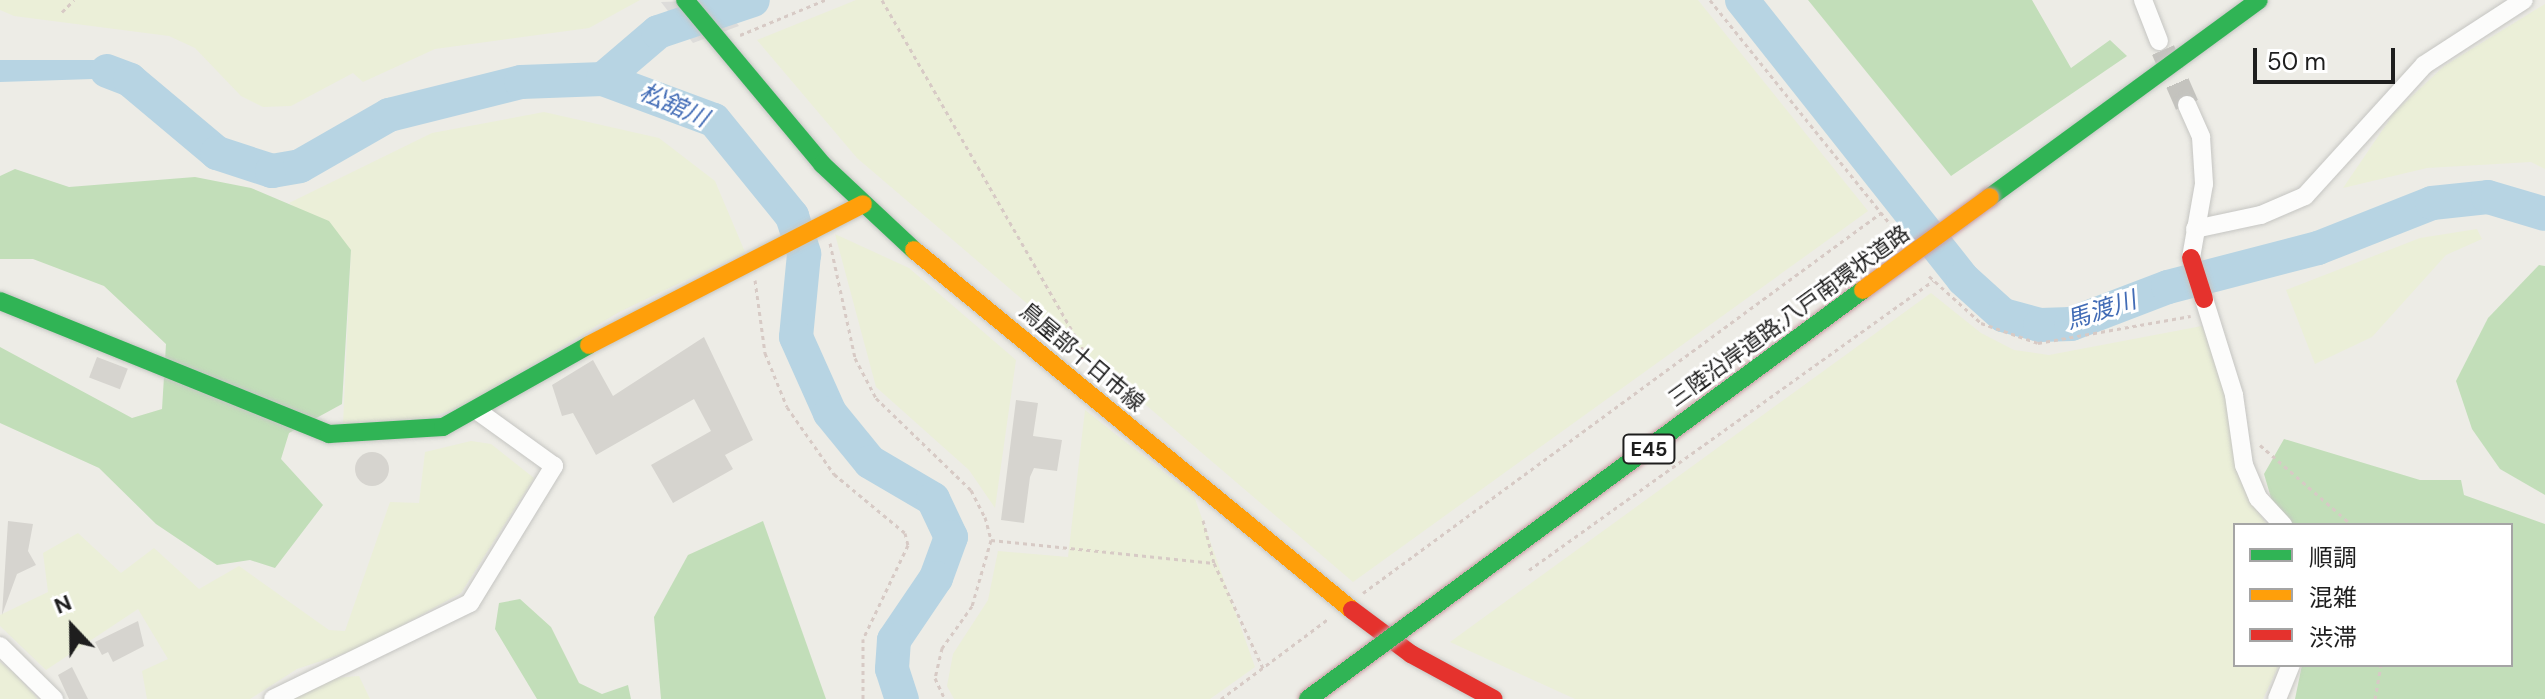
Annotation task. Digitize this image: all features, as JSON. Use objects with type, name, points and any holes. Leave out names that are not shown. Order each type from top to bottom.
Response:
[{"type":"main road","name":"鳥屋部十日市線","points":[[685,0],[863,204],[1345,607],[1494,699]]},
{"type":"main road","name":"三陸沿岸道路;八戸南環状道路","points":[[1308,699],[2259,0]]},
{"type":"main road","points":[[0,301],[329,434],[414,433],[479,412],[651,307],[822,230],[863,204]]},
{"type":"main road","points":[[2191,258],[2204,299]]},
{"type":"street","points":[[2143,0],[2159,41]]},
{"type":"street","points":[[2195,229],[2261,215],[2305,196],[2424,65],[2524,0]]},
{"type":"street","points":[[2187,105],[2201,137],[2204,184],[2191,258]]},
{"type":"street","points":[[2204,299],[2258,498],[2281,523]]},
{"type":"street","points":[[273,699],[470,603],[554,466],[479,412]]},
{"type":"street","points":[[0,646],[54,699]]},
{"type":"street","points":[[2277,699],[2290,667]]},
{"type":"path","points":[[62,12],[74,0]]},
{"type":"path","points":[[717,38],[825,0]]},
{"type":"path","points":[[882,0],[1099,378]]},
{"type":"path","points":[[1221,699],[1882,212]]},
{"type":"path","points":[[822,230],[855,358],[876,398],[971,490],[991,540],[972,606],[942,648],[935,678],[945,699]]},
{"type":"path","points":[[758,257],[765,353],[787,407],[834,474],[895,522],[908,545],[863,639],[863,699]]},
{"type":"path","points":[[1520,577],[1933,281]]},
{"type":"path","points":[[2241,429],[2350,523]]},
{"type":"path","points":[[1208,495],[1203,520],[1214,563],[1263,668]]},
{"type":"path","points":[[991,540],[1214,563]]},
{"type":"path","points":[[2375,699],[2381,667]]},
{"type":"green space","points":[[0,0],[640,0],[589,28],[435,49],[363,82],[353,73],[291,106],[263,107],[241,96],[195,48],[169,36],[14,16],[0,10]]},
{"type":"green space","points":[[856,0],[1698,0],[1868,211],[1353,582],[857,158],[757,40]]},
{"type":"green space","points":[[1808,0],[2032,0],[2071,68],[2110,40],[2127,56],[1951,176]]},
{"type":"green space","points":[[2545,4],[2545,169],[2531,162],[2427,168],[2343,188],[2394,113],[2444,66]]},
{"type":"green space","points":[[544,112],[659,138],[715,181],[745,252],[619,312],[467,405],[427,418],[343,424],[351,250],[289,203],[432,133]]},
{"type":"green space","points":[[15,169],[69,187],[195,177],[251,188],[329,221],[351,250],[342,404],[289,433],[281,459],[323,505],[275,568],[250,560],[217,565],[156,524],[99,468],[0,423],[0,347],[132,418],[162,409],[166,344],[104,286],[33,259],[0,259],[0,176]]},
{"type":"green space","points":[[2477,229],[2482,239],[2446,255],[2372,337],[2315,364],[2286,290],[2420,238]]},
{"type":"green space","points":[[835,234],[909,268],[1016,360],[995,508],[969,470],[876,387]]},
{"type":"green space","points":[[2539,265],[2545,266],[2545,495],[2500,469],[2472,429],[2456,381],[2488,318]]},
{"type":"green space","points":[[1931,293],[1981,333],[2014,350],[2049,355],[2202,326],[2230,403],[2252,503],[2266,523],[2233,523],[2233,667],[2278,667],[2263,699],[1575,699],[1450,642]]},
{"type":"green space","points":[[1085,410],[1194,496],[1255,667],[1210,699],[954,699],[947,686],[953,654],[988,600],[998,551],[1068,557]]},
{"type":"green space","points":[[2284,439],[2420,480],[2461,480],[2464,495],[2545,524],[2545,699],[2295,699],[2302,667],[2513,667],[2513,523],[2278,523],[2264,474]]},
{"type":"green space","points":[[471,441],[491,444],[534,478],[461,593],[363,647],[297,669],[250,699],[147,699],[142,671],[168,659],[138,609],[46,670],[0,626],[0,615],[48,592],[43,553],[78,533],[121,573],[154,548],[199,589],[239,566],[329,630],[345,631],[390,502],[419,503],[425,452]]},
{"type":"green space","points":[[763,521],[826,699],[661,699],[654,617],[688,555]]},
{"type":"green space","points":[[520,599],[551,627],[579,683],[602,694],[628,685],[631,699],[537,699],[495,629],[499,603]]},
{"type":"green space","points":[[0,662],[14,673],[38,699],[0,699]]},
{"type":"green space","points":[[359,676],[370,699],[291,699],[331,678]]},
{"type":"water","points":[[0,60],[99,60],[158,83],[139,100],[93,79],[0,82]]},
{"type":"pier","points":[[719,0],[739,26],[693,43],[661,2]]},
{"type":"building","points":[[704,337],[753,440],[725,455],[733,469],[673,503],[651,465],[711,431],[694,399],[596,455],[573,413],[562,416],[552,385],[593,360],[613,396]]},
{"type":"building","points":[[97,357],[128,369],[120,389],[89,378]]},
{"type":"building","points":[[1016,400],[1038,403],[1033,436],[1062,440],[1057,471],[1034,468],[1024,523],[1001,520]]},
{"type":"building","points":[[372,452],[384,457],[389,469],[384,481],[372,486],[360,481],[355,469],[360,457]]},
{"type":"building","points":[[8,521],[33,524],[28,551],[36,565],[17,574],[2,615]]},
{"type":"building","points":[[138,621],[144,646],[113,662],[108,652],[102,655],[95,642]]},
{"type":"building","points":[[72,667],[88,699],[69,699],[58,675]]},
{"type":"waterway","name":"馬渡川","points":[[603,79],[658,32],[753,0]]},
{"type":"waterway","name":"馬渡川","points":[[1742,0],[1963,279],[2003,315],[2040,325],[2071,324],[2168,287],[2318,248],[2432,203],[2488,197],[2545,214]]},
{"type":"waterway","name":"松舘川","points":[[107,71],[130,80],[217,153],[272,171],[300,166],[389,115],[521,82],[603,79],[714,120],[792,216],[804,254],[796,337],[830,413],[870,462],[933,499],[951,537],[936,578],[894,640],[892,669],[902,699]]},
{"type":"tunnel","points":[[2163,50],[2187,105]]},
{"type":"traffic: fast","points":[[685,0],[822,164],[914,250]]},
{"type":"traffic: fast","points":[[1990,197],[2259,0]]},
{"type":"traffic: fast","points":[[1308,699],[1863,290]]},
{"type":"traffic: fast","points":[[0,301],[329,434],[443,427],[589,345]]},
{"type":"traffic: slow","points":[[1863,290],[1990,197]]},
{"type":"traffic: slow","points":[[589,345],[863,204]]},
{"type":"traffic: slow","points":[[914,250],[1352,610]]},
{"type":"traffic: jam","points":[[2191,258],[2204,299]]},
{"type":"traffic: jam","points":[[1352,610],[1411,654],[1494,699]]}]
